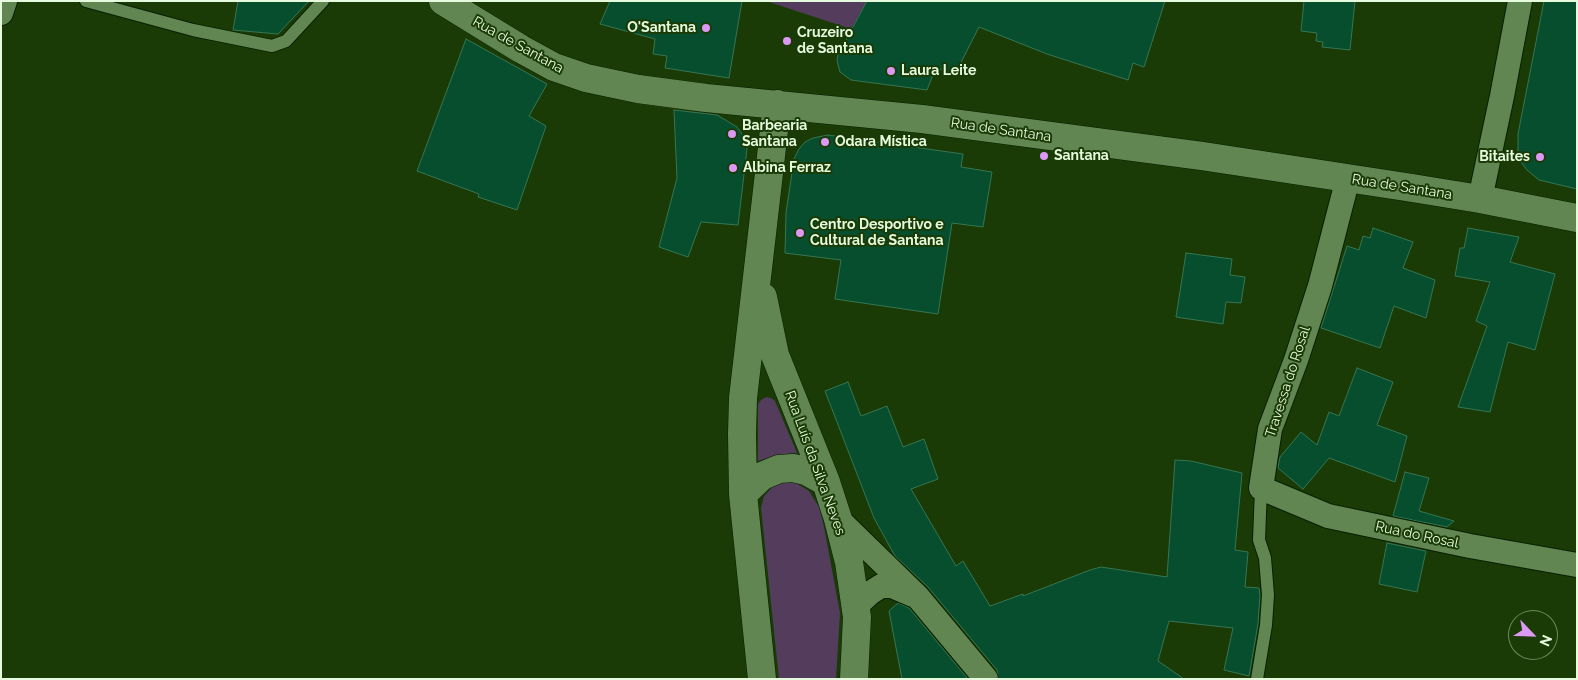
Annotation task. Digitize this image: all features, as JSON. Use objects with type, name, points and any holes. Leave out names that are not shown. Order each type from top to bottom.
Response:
[{"type":"main road","name":"Rua de Santana","points":[[443,1],[526,53],[570,74],[611,84],[655,92],[932,120],[1192,155],[1480,199],[1577,218]]},
{"type":"main road","name":"Rua Luís da Silva Neves","points":[[762,679],[743,494],[742,434],[743,398],[777,104]]},
{"type":"main road","name":"Rua Luís da Silva Neves","points":[[760,250],[764,306],[776,355],[826,482],[838,518],[849,562],[856,606],[854,679]]},
{"type":"main road","points":[[743,494],[762,476],[779,469],[793,468],[806,471],[826,482]]},
{"type":"street","points":[[1,13],[5,1]]},
{"type":"street","points":[[1480,199],[1520,1]]},
{"type":"street","name":"Travessa do Rosal","points":[[1261,488],[1270,429],[1296,360],[1320,286],[1348,178]]},
{"type":"street","name":"Rua do Rosal","points":[[1261,488],[1328,516],[1470,546],[1577,565]]},
{"type":"street","points":[[838,518],[917,596],[986,679]]},
{"type":"street","points":[[856,606],[881,586],[892,586],[917,596]]},
{"type":"lane","points":[[86,1],[193,30],[272,46],[286,41],[323,1]]},
{"type":"lane","name":"Travessa do Rosal","points":[[1257,679],[1266,625],[1268,595],[1265,558],[1259,540],[1261,488]]},
{"type":"shaded area","points":[[766,1],[867,1],[851,29]]},
{"type":"shaded area","points":[[766,397],[775,401],[797,453],[776,455],[758,461],[758,404]]},
{"type":"shaded area","points":[[785,482],[796,483],[809,491],[819,507],[840,613],[836,679],[779,679],[761,508],[764,496],[772,487]]},
{"type":"building","points":[[238,1],[309,1],[278,34],[233,30]]},
{"type":"building","points":[[610,1],[742,1],[729,78],[665,68],[667,56],[653,54],[655,39],[600,24]]},
{"type":"building","points":[[867,1],[1165,1],[1144,67],[1133,63],[1128,80],[1047,54],[979,27],[954,76],[936,67],[927,90],[851,80],[840,72],[837,61],[838,55]]},
{"type":"building","points":[[1304,1],[1355,1],[1350,50],[1322,47],[1323,42],[1316,41],[1317,33],[1301,31]]},
{"type":"building","points":[[1544,1],[1577,1],[1577,189],[1539,180],[1521,162],[1518,152],[1518,134]]},
{"type":"building","points":[[466,39],[547,84],[529,116],[546,126],[517,210],[478,197],[479,194],[417,171]]},
{"type":"building","points":[[674,110],[717,115],[737,127],[744,137],[747,149],[738,225],[701,222],[688,257],[659,247],[677,178]]},
{"type":"building","points":[[828,135],[963,154],[961,167],[992,172],[983,227],[952,223],[938,314],[835,299],[841,260],[785,253],[786,213],[794,159],[805,142]]},
{"type":"building","points":[[1373,228],[1413,242],[1403,268],[1435,280],[1426,318],[1394,306],[1380,348],[1321,328],[1347,246],[1359,250],[1363,236],[1370,238]]},
{"type":"building","points":[[1468,228],[1519,237],[1510,262],[1555,274],[1535,350],[1508,342],[1490,412],[1458,407],[1487,326],[1476,321],[1490,282],[1455,276],[1460,248],[1464,248]]},
{"type":"building","points":[[1186,253],[1232,259],[1230,275],[1245,277],[1241,303],[1226,302],[1223,324],[1176,317]]},
{"type":"building","points":[[1357,368],[1393,382],[1377,425],[1407,436],[1395,482],[1329,458],[1303,489],[1278,468],[1280,457],[1301,432],[1317,445],[1329,412],[1339,416]]},
{"type":"building","points":[[848,382],[861,416],[887,406],[903,447],[924,439],[938,479],[911,489],[956,566],[963,561],[990,606],[1023,594],[1023,596],[1101,567],[1167,577],[1175,460],[1191,461],[1242,473],[1235,550],[1248,552],[1245,587],[1259,588],[1260,595],[1258,624],[1249,676],[1224,670],[1233,628],[1169,621],[1158,661],[1184,679],[999,679],[997,670],[928,587],[895,556],[874,518],[825,391]]},
{"type":"building","points":[[1405,472],[1429,478],[1419,511],[1454,521],[1447,527],[1393,516]]},
{"type":"building","points":[[1387,543],[1426,551],[1417,592],[1379,584]]},
{"type":"building","points":[[898,603],[909,608],[968,679],[902,679],[889,611]]},
{"type":"place","name":"O'Santana","points":[[706,28]]},
{"type":"place","name":"Cruzeiro de Santana","points":[[787,41]]},
{"type":"place","name":"Laura Leite","points":[[891,71]]},
{"type":"place","name":"Barbearia Santana","points":[[732,134]]},
{"type":"place","name":"Odara Mística","points":[[825,142]]},
{"type":"place","name":"Santana","points":[[1044,156]]},
{"type":"place","name":"Bitaites","points":[[1540,157]]},
{"type":"place","name":"Albina Ferraz","points":[[733,168]]},
{"type":"place","name":"Centro Desportivo e Cultural de Santana","points":[[800,233]]}]
